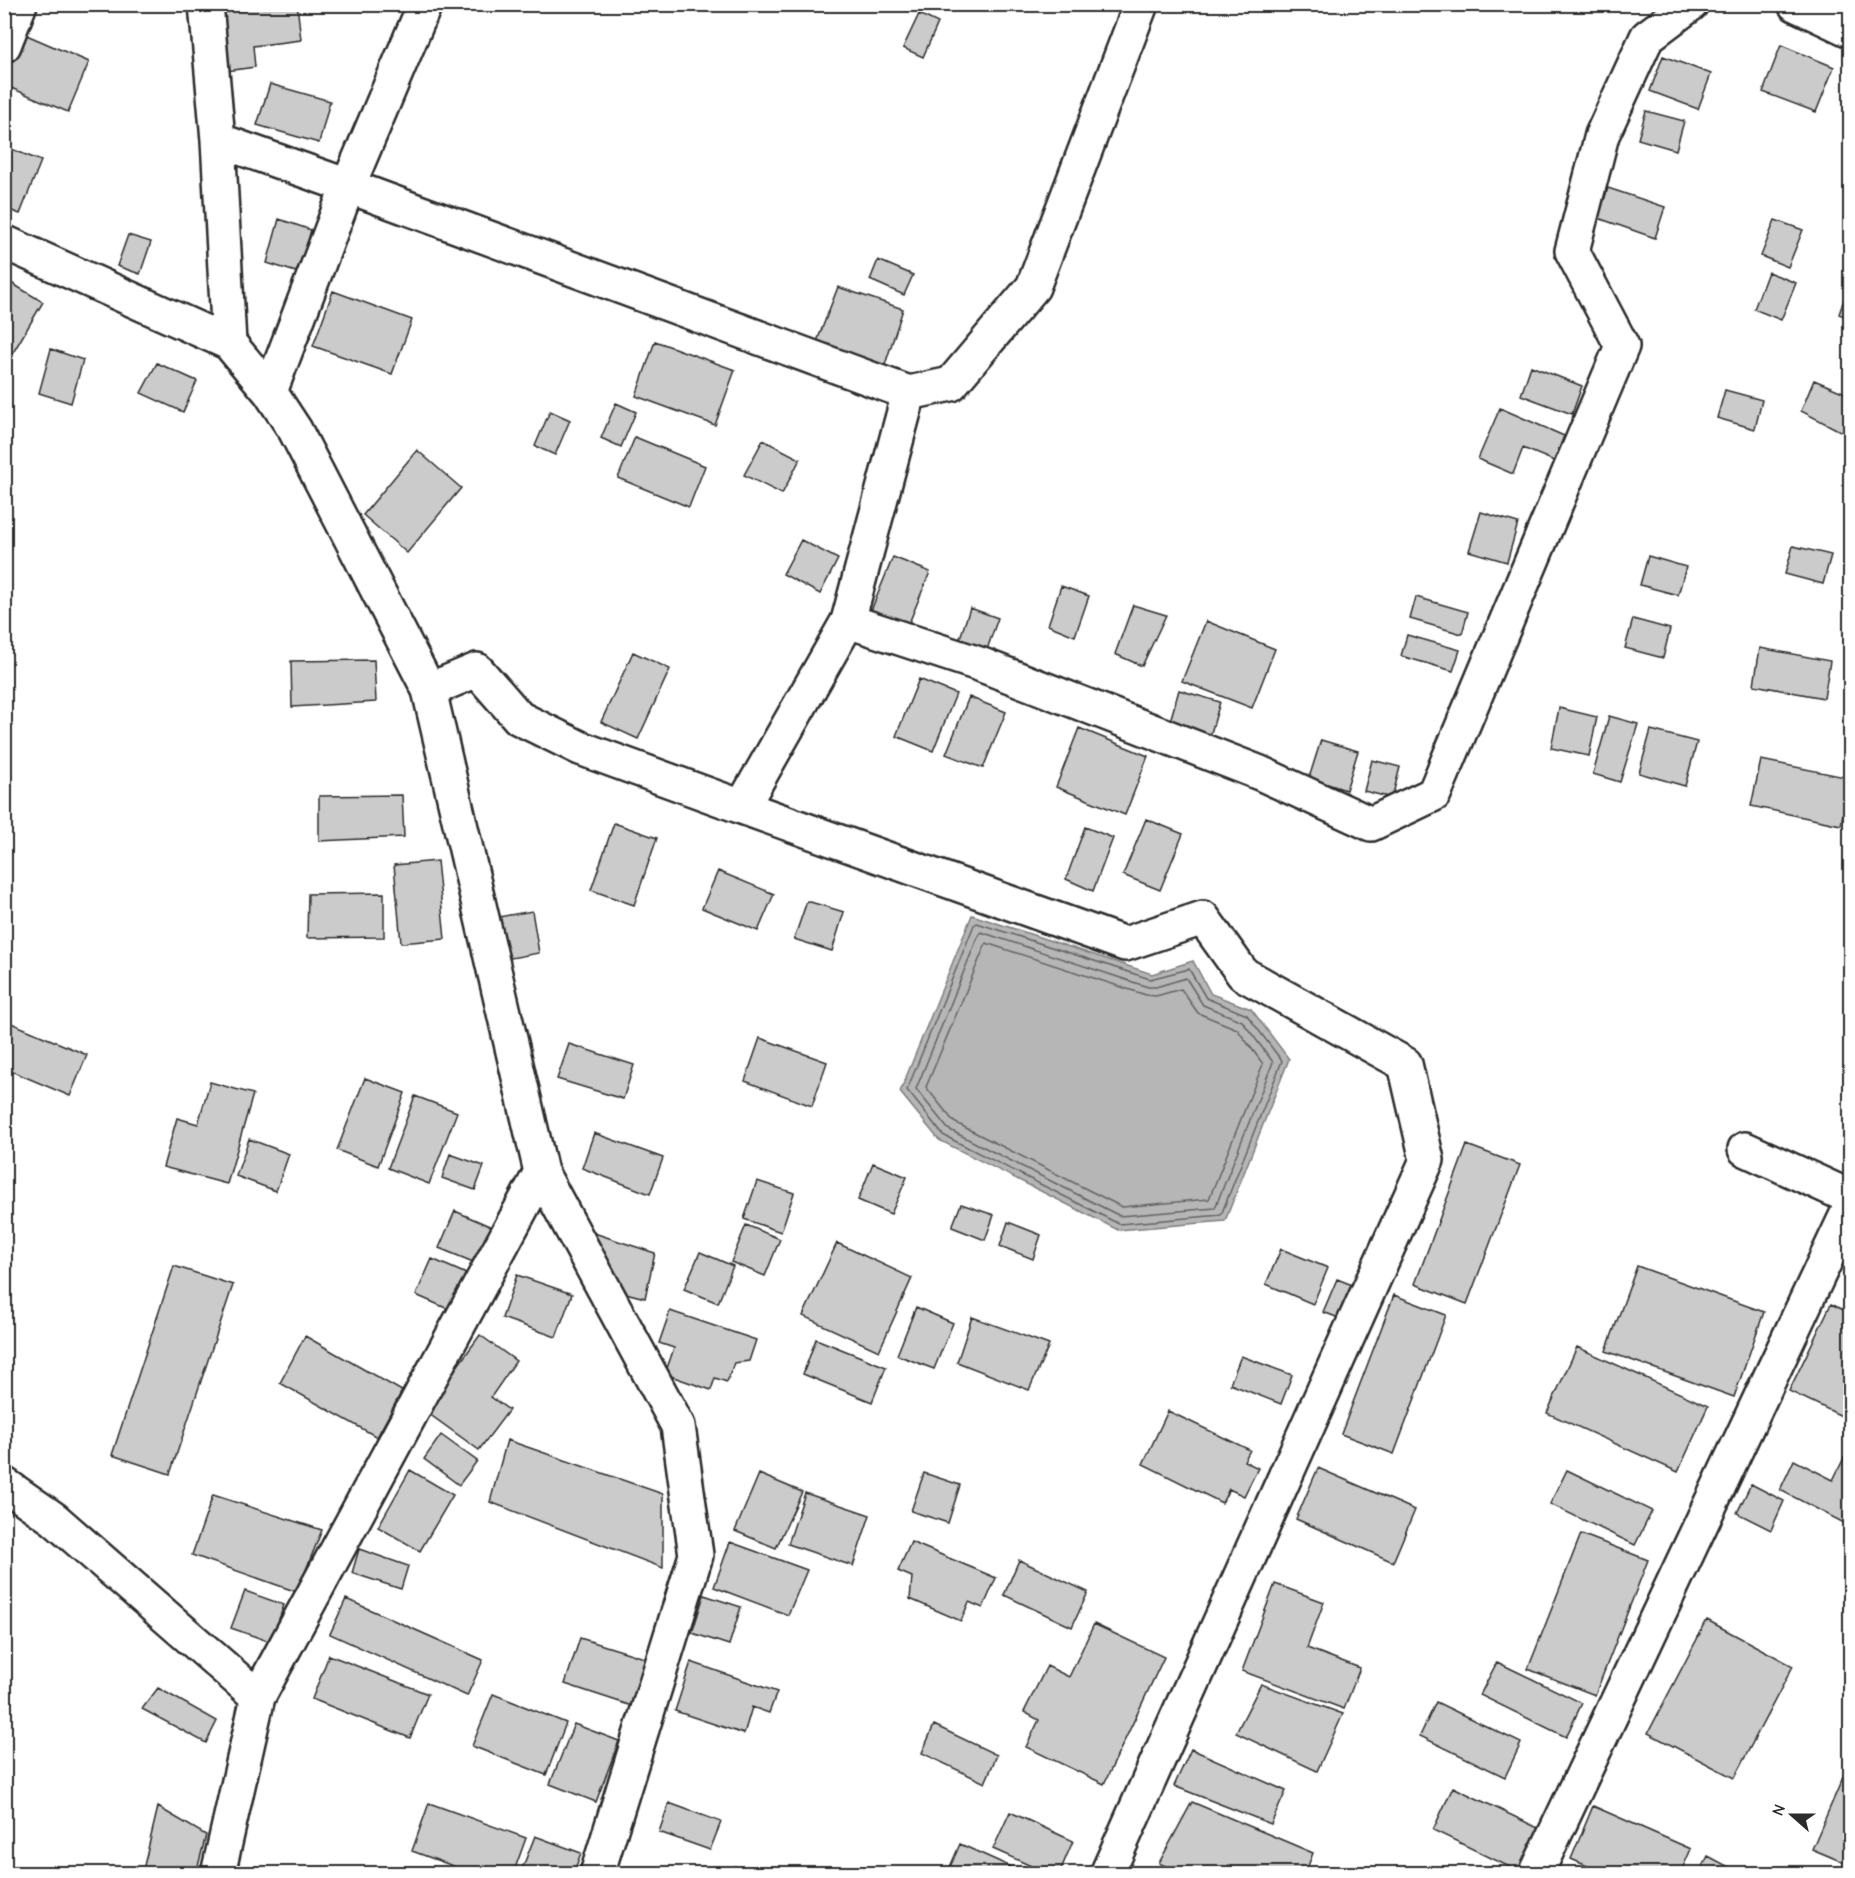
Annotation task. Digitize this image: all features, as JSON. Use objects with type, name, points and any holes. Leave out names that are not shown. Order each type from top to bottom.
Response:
[{"type":"street","points":[[4,45],[20,4]]},
{"type":"street","points":[[206,4],[218,140],[229,343]]},
{"type":"street","points":[[270,392],[348,186],[425,4]]},
{"type":"street","points":[[218,140],[909,393],[951,384],[1033,287],[1141,4]]},
{"type":"street","points":[[848,621],[982,664],[1260,773],[1371,824],[1434,794],[1622,346],[1572,251],[1602,135],[1647,37],[1692,4]]},
{"type":"street","points":[[1795,4],[1851,30]]},
{"type":"street","points":[[4,242],[229,343],[270,392],[295,430],[429,690],[541,1172],[678,1426],[696,1555],[597,1874]]},
{"type":"street","points":[[742,807],[848,621],[909,393]]},
{"type":"street","points":[[429,690],[477,670],[519,718],[580,748],[1125,944],[1203,918],[1243,974],[1404,1065],[1427,1160],[1107,1874]]},
{"type":"street","points":[[1745,1149],[1851,1197]]},
{"type":"street","points":[[218,1874],[258,1697],[541,1172]]},
{"type":"street","points":[[1536,1874],[1851,1208]]},
{"type":"street","points":[[4,1484],[54,1519],[258,1697]]},
{"type":"water","points":[[972,915],[1152,974],[1193,961],[1211,994],[1251,1009],[1289,1059],[1225,1221],[1118,1230],[939,1140],[900,1092]]},
{"type":"building","points":[[211,4],[297,4],[301,40],[253,46],[255,67],[219,72]]},
{"type":"building","points":[[919,14],[938,23],[923,57],[903,48]]},
{"type":"building","points":[[22,33],[89,62],[68,112],[4,85],[4,73]]},
{"type":"building","points":[[1781,45],[1834,67],[1816,112],[1763,92]]},
{"type":"building","points":[[1663,56],[1711,74],[1698,109],[1650,91]]},
{"type":"building","points":[[270,84],[330,101],[319,143],[257,125]]},
{"type":"building","points":[[1646,111],[1684,121],[1676,150],[1638,139]]},
{"type":"building","points":[[4,146],[41,161],[20,214],[4,208]]},
{"type":"building","points":[[1608,188],[1665,207],[1655,238],[1598,218]]},
{"type":"building","points":[[279,219],[311,230],[299,273],[267,263]]},
{"type":"building","points":[[1775,220],[1803,230],[1788,267],[1761,256]]},
{"type":"building","points":[[128,235],[151,242],[140,274],[117,266]]},
{"type":"building","points":[[878,260],[913,275],[904,295],[870,280]]},
{"type":"building","points":[[1768,272],[1796,283],[1781,320],[1754,309]]},
{"type":"building","points":[[8,281],[43,302],[4,368],[4,288]]},
{"type":"building","points":[[1850,282],[1850,318],[1839,314]]},
{"type":"building","points":[[838,287],[903,309],[884,368],[816,344]]},
{"type":"building","points":[[333,291],[412,320],[392,374],[313,346]]},
{"type":"building","points":[[655,341],[735,370],[715,425],[636,396]]},
{"type":"building","points":[[51,349],[83,360],[71,403],[39,393]]},
{"type":"building","points":[[157,363],[197,381],[183,412],[141,393]]},
{"type":"building","points":[[1531,366],[1582,386],[1572,414],[1521,395]]},
{"type":"building","points":[[1814,380],[1850,395],[1850,436],[1801,411]]},
{"type":"building","points":[[1725,390],[1762,400],[1755,429],[1717,418]]},
{"type":"building","points":[[616,403],[636,412],[621,447],[601,438]]},
{"type":"building","points":[[1500,408],[1564,436],[1554,461],[1523,448],[1513,474],[1478,459]]},
{"type":"building","points":[[550,411],[570,420],[555,455],[535,446]]},
{"type":"building","points":[[635,437],[705,466],[689,507],[618,478]]},
{"type":"building","points":[[763,440],[800,459],[782,494],[744,475]]},
{"type":"building","points":[[417,450],[461,488],[407,553],[363,515]]},
{"type":"building","points":[[1481,512],[1518,523],[1507,562],[1469,551]]},
{"type":"building","points":[[801,540],[838,559],[820,594],[783,574]]},
{"type":"building","points":[[1793,546],[1831,555],[1823,584],[1785,574]]},
{"type":"building","points":[[1648,556],[1686,567],[1678,595],[1640,585]]},
{"type":"building","points":[[893,557],[930,572],[907,628],[870,613]]},
{"type":"building","points":[[1061,586],[1089,596],[1075,636],[1048,625]]},
{"type":"building","points":[[1416,597],[1468,612],[1462,634],[1410,619]]},
{"type":"building","points":[[1133,605],[1166,615],[1142,666],[1115,654]]},
{"type":"building","points":[[970,608],[998,618],[984,658],[957,647]]},
{"type":"building","points":[[1633,619],[1670,629],[1663,658],[1625,648]]},
{"type":"building","points":[[1206,621],[1275,649],[1252,708],[1182,681]]},
{"type":"building","points":[[1407,635],[1460,650],[1453,671],[1401,656]]},
{"type":"building","points":[[1760,648],[1830,661],[1824,698],[1754,685]]},
{"type":"building","points":[[633,652],[670,669],[638,739],[601,722]]},
{"type":"building","points":[[374,660],[376,702],[292,707],[291,661]]},
{"type":"building","points":[[919,679],[956,694],[933,751],[896,736]]},
{"type":"building","points":[[1179,690],[1220,702],[1209,740],[1168,728]]},
{"type":"building","points":[[969,697],[1006,712],[983,768],[946,754]]},
{"type":"building","points":[[1559,708],[1597,717],[1589,756],[1551,748]]},
{"type":"building","points":[[1609,716],[1638,724],[1620,782],[1593,774]]},
{"type":"building","points":[[1079,728],[1148,756],[1125,815],[1056,787]]},
{"type":"building","points":[[1651,730],[1697,742],[1685,786],[1639,773]]},
{"type":"building","points":[[1321,740],[1358,751],[1346,790],[1309,778]]},
{"type":"building","points":[[1372,760],[1400,767],[1392,798],[1364,791]]},
{"type":"building","points":[[1761,760],[1850,778],[1841,825],[1751,806]]},
{"type":"building","points":[[402,795],[404,837],[319,841],[319,796]]},
{"type":"building","points":[[1146,819],[1183,834],[1160,890],[1123,875]]},
{"type":"building","points":[[614,823],[657,838],[634,905],[591,890]]},
{"type":"building","points":[[1085,827],[1113,838],[1093,891],[1066,879]]},
{"type":"building","points":[[437,861],[445,939],[401,943],[394,865]]},
{"type":"building","points":[[718,871],[774,894],[758,931],[702,908]]},
{"type":"building","points":[[384,893],[384,937],[307,938],[308,894]]},
{"type":"building","points":[[807,901],[844,912],[832,951],[794,939]]},
{"type":"building","points":[[532,911],[539,953],[499,960],[493,918]]},
{"type":"building","points":[[4,1020],[87,1055],[70,1096],[4,1068]]},
{"type":"building","points":[[760,1038],[827,1062],[812,1106],[745,1081]]},
{"type":"building","points":[[569,1044],[634,1065],[623,1099],[557,1079]]},
{"type":"building","points":[[365,1078],[405,1093],[378,1166],[337,1150]]},
{"type":"building","points":[[210,1082],[253,1094],[227,1184],[163,1167],[177,1118],[198,1124]]},
{"type":"building","points":[[415,1096],[457,1112],[429,1184],[388,1168]]},
{"type":"building","points":[[594,1133],[663,1158],[650,1194],[582,1168]]},
{"type":"building","points":[[249,1139],[289,1154],[276,1191],[236,1176]]},
{"type":"building","points":[[1467,1145],[1520,1165],[1467,1304],[1415,1284]]},
{"type":"building","points":[[450,1154],[484,1166],[475,1190],[442,1178]]},
{"type":"building","points":[[873,1163],[907,1177],[891,1214],[858,1200]]},
{"type":"building","points":[[757,1181],[794,1193],[781,1232],[744,1219]]},
{"type":"building","points":[[961,1204],[994,1215],[985,1240],[952,1227]]},
{"type":"building","points":[[455,1211],[494,1228],[478,1264],[439,1248]]},
{"type":"building","points":[[1008,1222],[1041,1235],[1033,1259],[1000,1246]]},
{"type":"building","points":[[746,1225],[780,1239],[765,1276],[731,1262]]},
{"type":"building","points":[[594,1233],[655,1253],[645,1298],[622,1292]]},
{"type":"building","points":[[837,1243],[912,1278],[879,1351],[803,1316]]},
{"type":"building","points":[[1281,1249],[1328,1268],[1313,1304],[1266,1284]]},
{"type":"building","points":[[700,1252],[733,1266],[718,1303],[684,1289]]},
{"type":"building","points":[[432,1259],[471,1276],[455,1312],[416,1295]]},
{"type":"building","points":[[174,1266],[233,1285],[170,1474],[112,1455]]},
{"type":"building","points":[[1637,1266],[1764,1312],[1734,1397],[1606,1351]]},
{"type":"building","points":[[517,1275],[572,1294],[556,1337],[502,1318]]},
{"type":"building","points":[[1337,1279],[1360,1288],[1347,1321],[1323,1312]]},
{"type":"building","points":[[1394,1295],[1446,1315],[1394,1454],[1341,1434]]},
{"type":"building","points":[[1831,1304],[1850,1313],[1850,1420],[1789,1391]]},
{"type":"building","points":[[916,1307],[953,1323],[934,1369],[897,1355]]},
{"type":"building","points":[[670,1311],[756,1340],[749,1361],[734,1363],[727,1382],[715,1378],[711,1390],[665,1374],[674,1348],[659,1343]]},
{"type":"building","points":[[972,1317],[1049,1345],[1029,1390],[957,1362]]},
{"type":"building","points":[[480,1335],[516,1361],[491,1397],[509,1410],[479,1450],[425,1411]]},
{"type":"building","points":[[305,1336],[402,1391],[377,1437],[280,1383]]},
{"type":"building","points":[[816,1339],[886,1367],[872,1402],[803,1374]]},
{"type":"building","points":[[1577,1347],[1708,1406],[1678,1472],[1547,1413]]},
{"type":"building","points":[[1241,1356],[1292,1375],[1281,1404],[1230,1384]]},
{"type":"building","points":[[1168,1411],[1250,1450],[1244,1461],[1258,1468],[1244,1496],[1229,1489],[1222,1503],[1143,1464]]},
{"type":"building","points":[[441,1435],[477,1461],[459,1485],[424,1459]]},
{"type":"building","points":[[507,1440],[663,1494],[663,1568],[490,1502]]},
{"type":"building","points":[[1844,1458],[1850,1461],[1850,1509],[1844,1523],[1780,1490],[1794,1460],[1833,1480]]},
{"type":"building","points":[[1318,1468],[1415,1510],[1393,1562],[1296,1519]]},
{"type":"building","points":[[410,1470],[453,1495],[420,1551],[378,1527]]},
{"type":"building","points":[[1567,1470],[1652,1511],[1635,1545],[1550,1504]]},
{"type":"building","points":[[924,1473],[960,1485],[948,1523],[911,1511]]},
{"type":"building","points":[[759,1474],[802,1492],[776,1548],[735,1531]]},
{"type":"building","points":[[1751,1484],[1784,1501],[1771,1530],[1737,1513]]},
{"type":"building","points":[[805,1493],[870,1515],[853,1566],[788,1544]]},
{"type":"building","points":[[213,1495],[322,1530],[297,1592],[192,1555]]},
{"type":"building","points":[[1581,1534],[1648,1560],[1595,1695],[1528,1669]]},
{"type":"building","points":[[730,1542],[807,1570],[788,1615],[714,1587]]},
{"type":"building","points":[[911,1542],[996,1578],[983,1608],[969,1602],[961,1621],[910,1599],[912,1577],[898,1571]]},
{"type":"building","points":[[359,1549],[408,1566],[401,1589],[352,1573]]},
{"type":"building","points":[[1019,1560],[1088,1592],[1072,1627],[1004,1595]]},
{"type":"building","points":[[1275,1584],[1324,1602],[1307,1648],[1360,1668],[1344,1709],[1242,1671]]},
{"type":"building","points":[[245,1591],[284,1605],[271,1642],[231,1628]]},
{"type":"building","points":[[704,1595],[741,1607],[729,1645],[692,1633]]},
{"type":"building","points":[[346,1599],[483,1660],[467,1696],[330,1634]]},
{"type":"building","points":[[1707,1620],[1793,1666],[1734,1778],[1648,1733]]},
{"type":"building","points":[[1094,1624],[1164,1657],[1104,1784],[1026,1747],[1039,1720],[1024,1712],[1047,1666],[1069,1677]]},
{"type":"building","points":[[580,1638],[651,1660],[635,1707],[565,1684]]},
{"type":"building","points":[[329,1655],[428,1694],[410,1738],[312,1699]]},
{"type":"building","points":[[691,1662],[777,1692],[769,1713],[752,1707],[744,1734],[675,1711]]},
{"type":"building","points":[[1497,1662],[1582,1703],[1566,1737],[1480,1695]]},
{"type":"building","points":[[1261,1684],[1343,1714],[1317,1771],[1236,1733]]},
{"type":"building","points":[[158,1688],[217,1721],[206,1743],[142,1709]]},
{"type":"building","points":[[493,1694],[566,1723],[546,1775],[472,1746]]},
{"type":"building","points":[[1436,1702],[1521,1743],[1505,1777],[1420,1736]]},
{"type":"building","points":[[574,1724],[619,1741],[596,1802],[550,1784]]},
{"type":"building","points":[[934,1725],[997,1755],[985,1783],[922,1753]]},
{"type":"building","points":[[1191,1749],[1286,1791],[1271,1824],[1174,1786]]},
{"type":"building","points":[[1850,1761],[1850,1865],[1812,1849]]},
{"type":"building","points":[[1453,1787],[1538,1828],[1518,1871],[1433,1830]]},
{"type":"building","points":[[1192,1802],[1313,1853],[1305,1874],[1181,1874],[1159,1863]]},
{"type":"building","points":[[429,1803],[526,1838],[513,1874],[475,1874],[412,1851]]},
{"type":"building","points":[[669,1803],[721,1822],[710,1850],[659,1832]]},
{"type":"building","points":[[1593,1806],[1691,1849],[1680,1874],[1606,1874],[1571,1859]]},
{"type":"building","points":[[158,1807],[206,1835],[196,1874],[142,1874]]},
{"type":"building","points":[[1010,1812],[1073,1841],[1059,1874],[1049,1874],[993,1849]]},
{"type":"building","points":[[535,1836],[581,1853],[573,1874],[520,1874]]},
{"type":"building","points":[[960,1844],[1027,1874],[947,1874]]},
{"type":"building","points":[[1708,1856],[1729,1867],[1726,1874],[1699,1874]]},
{"type":"building","points":[[735,1866],[757,1874],[732,1874]]}]
